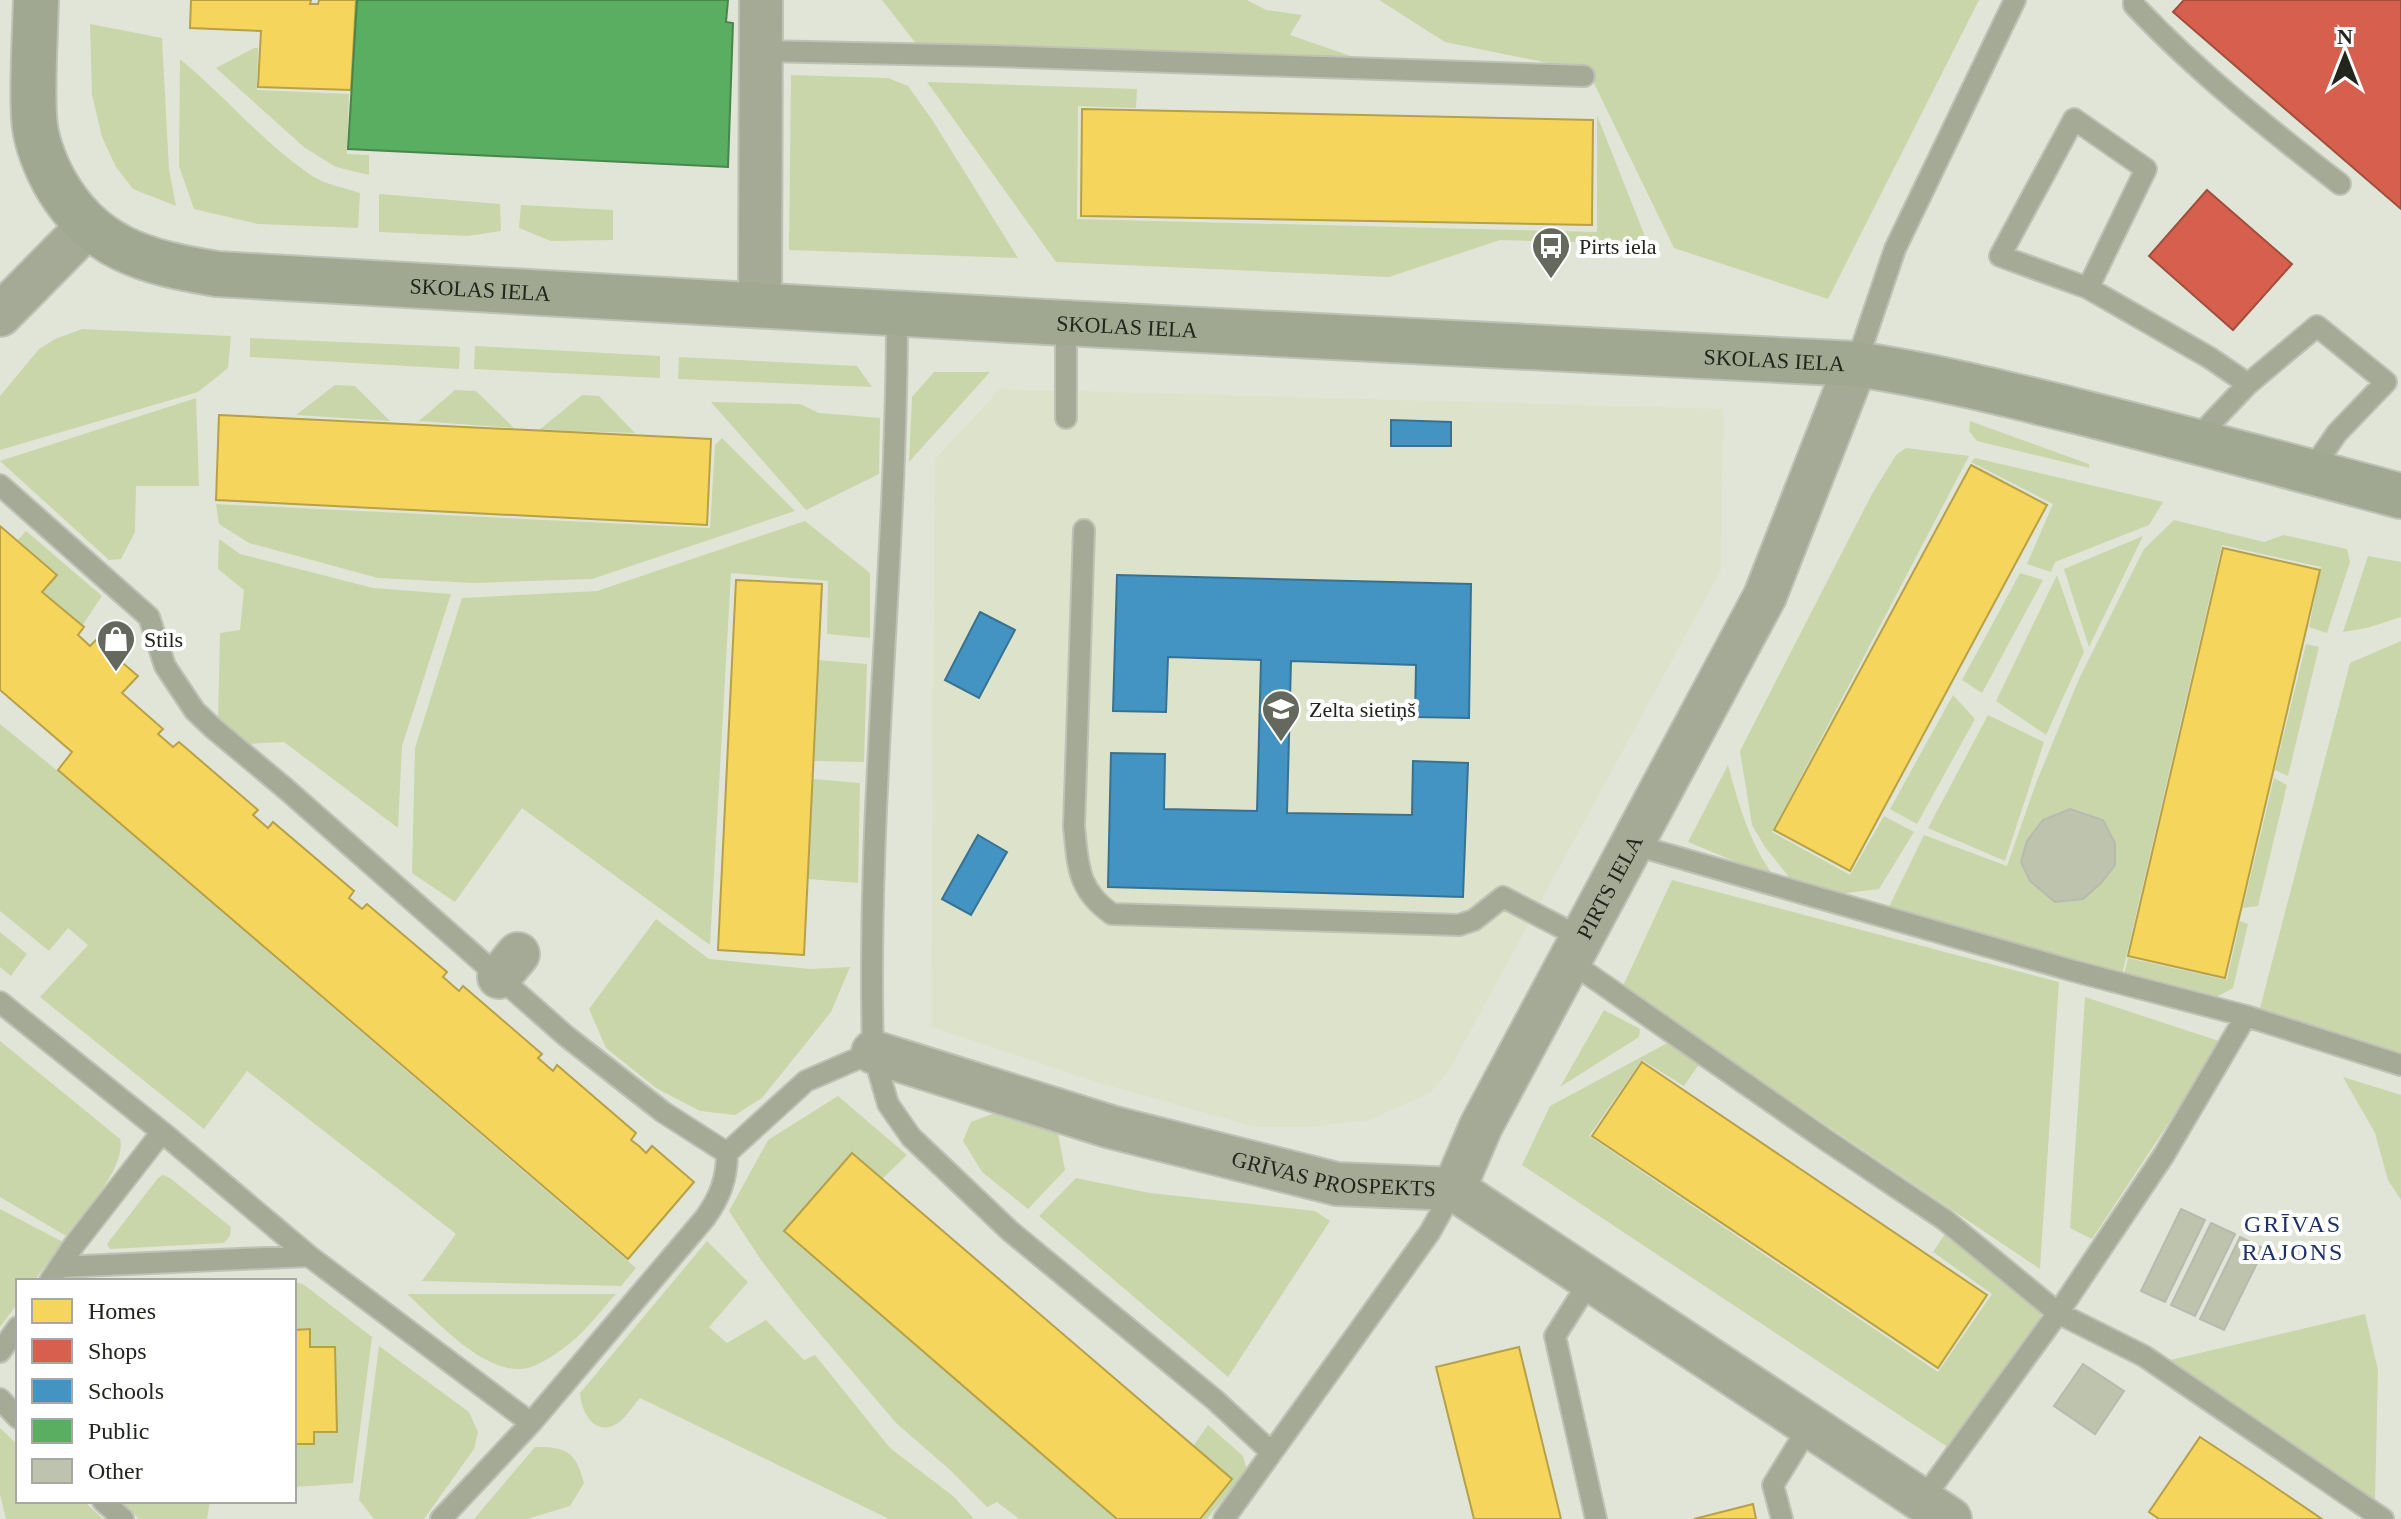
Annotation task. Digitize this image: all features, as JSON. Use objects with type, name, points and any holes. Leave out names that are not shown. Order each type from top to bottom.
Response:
[{"type":"main road","name":"SKOLAS IELA","points":[[36,0],[34,120],[46,166],[68,205],[88,226],[120,248],[164,265],[217,274],[1856,364],[1927,375],[2195,440],[2401,496]]},
{"type":"street","points":[[760,304],[761,0]]},
{"type":"street","points":[[0,315],[88,226]]},
{"type":"street","name":"PIRTS IELA","points":[[1454,1189],[1481,1126],[1574,948],[1765,596],[1782,518],[1856,364]]},
{"type":"street","name":"GRĪVAS PROSPEKTS","points":[[873,1052],[1111,1127],[1337,1184],[1454,1189],[1936,1509]]},
{"type":"lane","points":[[1856,364],[1895,249],[2015,0]]},
{"type":"lane","points":[[2134,0],[2134,5],[2176,50],[2340,184]]},
{"type":"lane","points":[[761,51],[1584,76]]},
{"type":"lane","points":[[2088,288],[2146,169],[2074,119],[2000,256],[2088,288],[2210,358],[2248,384]]},
{"type":"lane","points":[[897,313],[887,642],[871,954],[873,1052],[888,1104],[911,1137],[1010,1231],[1215,1400],[1270,1451]]},
{"type":"lane","points":[[1066,323],[1066,418]]},
{"type":"lane","points":[[2195,440],[2248,384],[2317,326],[2386,382],[2337,433],[2310,472]]},
{"type":"lane","points":[[0,485],[149,617],[165,666],[204,719],[508,965],[566,1036],[663,1112],[727,1153]]},
{"type":"lane","points":[[1084,530],[1074,826],[1079,873],[1097,904],[1112,914],[1459,925],[1474,920],[1503,897],[1826,1140],[1945,1220],[2058,1313],[2144,1356],[2383,1519]]},
{"type":"lane","points":[[1631,844],[2074,971],[2246,1016],[2401,1065]]},
{"type":"lane","points":[[0,1002],[135,1107],[309,1256],[531,1423]]},
{"type":"lane","points":[[1936,1509],[2058,1313],[2164,1155],[2246,1016]]},
{"type":"lane","points":[[441,1519],[531,1423],[705,1218],[719,1198],[727,1171],[727,1153],[806,1081],[873,1052]]},
{"type":"lane","points":[[55,1274],[162,1132]]},
{"type":"lane","points":[[1224,1519],[1430,1232],[1454,1189]]},
{"type":"lane","points":[[55,1274],[309,1256]]},
{"type":"lane","points":[[1591,1279],[1555,1336],[1596,1519]]},
{"type":"lane","points":[[0,1352],[16,1330]]},
{"type":"lane","points":[[0,1399],[16,1416]]},
{"type":"lane","points":[[1782,1519],[1773,1485],[1810,1425]]},
{"type":"lane","points":[[105,1503],[123,1519]]},
{"type":"shaded area","name":"Zelta sietiņš","points":[[1000,389],[1723,409],[1721,570],[1447,1074],[1430,1093],[1369,1120],[1311,1127],[1255,1127],[1093,1081],[931,1027],[935,459]]},
{"type":"green space","points":[[882,0],[1247,0],[1266,10],[1302,15],[1290,35],[1391,70],[921,50]]},
{"type":"green space","points":[[1379,0],[1979,0],[1828,299],[1674,248],[1588,71],[1445,42]]},
{"type":"green space","points":[[90,24],[162,38],[169,169],[176,206],[133,189],[116,167],[102,137],[92,95]]},
{"type":"green space","points":[[258,48],[257,90],[349,94],[347,154],[369,155],[369,175],[336,167],[305,148],[216,68]]},
{"type":"green space","points":[[180,59],[296,164],[319,180],[360,193],[358,228],[258,224],[194,209],[179,166]]},
{"type":"green space","points":[[791,75],[888,78],[908,86],[1018,258],[789,250]]},
{"type":"green space","points":[[927,82],[1137,89],[1136,108],[1078,106],[1077,219],[1597,232],[1597,115],[1648,244],[1500,240],[1389,277],[1056,262]]},
{"type":"green space","points":[[379,194],[500,204],[501,231],[468,236],[379,232]]},
{"type":"green space","points":[[521,205],[613,210],[613,240],[551,241],[519,228]]},
{"type":"green space","points":[[82,329],[231,336],[228,368],[198,392],[0,450],[0,396],[39,349]]},
{"type":"green space","points":[[250,338],[460,347],[459,369],[250,357]]},
{"type":"green space","points":[[475,346],[660,356],[660,378],[474,369]]},
{"type":"green space","points":[[679,357],[857,366],[872,387],[678,379]]},
{"type":"green space","points":[[934,372],[990,372],[909,462],[912,397]]},
{"type":"green space","points":[[335,385],[355,386],[390,421],[296,415]]},
{"type":"green space","points":[[455,390],[476,391],[514,428],[419,421]]},
{"type":"green space","points":[[582,395],[599,396],[635,433],[539,430]]},
{"type":"green space","points":[[196,398],[199,486],[136,486],[135,532],[121,559],[109,560],[0,461]]},
{"type":"green space","points":[[711,402],[800,404],[819,413],[880,418],[879,474],[806,510]]},
{"type":"green space","points":[[1970,421],[2089,464],[2089,468],[1977,441],[1969,431]]},
{"type":"green space","points":[[722,438],[795,511],[592,579],[474,583],[378,578],[249,543],[219,524],[216,504],[710,528],[715,445]]},
{"type":"green space","points":[[1906,448],[1969,456],[1772,832],[1850,875],[1884,816],[1914,832],[1879,889],[1839,894],[1793,882],[1765,847],[1752,825],[1740,751],[1872,494],[1896,455]]},
{"type":"green space","points":[[1975,458],[2163,502],[2149,525],[2055,562],[2051,572],[2027,564],[2053,504],[1971,462]]},
{"type":"green space","points":[[2174,520],[2264,542],[2284,535],[2347,549],[2350,562],[2327,633],[2309,627],[2321,567],[2222,545],[2121,979],[1886,913],[1924,835],[2007,866],[2036,783],[2079,679],[2144,549]]},
{"type":"green space","points":[[805,521],[870,573],[870,638],[827,634],[828,581],[731,573],[710,945],[522,808],[455,902],[412,873],[415,748],[462,598],[597,591]]},
{"type":"green space","points":[[26,531],[102,596],[82,626],[42,592],[57,574],[17,541]]},
{"type":"green space","points":[[2143,536],[2089,647],[2064,569]]},
{"type":"green space","points":[[219,539],[240,554],[373,588],[451,594],[402,746],[398,828],[284,742],[246,744],[218,721],[220,633],[240,630],[244,590],[218,569]]},
{"type":"green space","points":[[2368,556],[2401,562],[2401,617],[2343,632]]},
{"type":"green space","points":[[2020,573],[2043,580],[1982,693],[1962,680]]},
{"type":"green space","points":[[2057,575],[2084,652],[2046,735],[1996,701]]},
{"type":"green space","points":[[2401,641],[2401,1060],[2259,1012],[2350,663]]},
{"type":"green space","points":[[2306,644],[2319,647],[2288,776],[2275,770]]},
{"type":"green space","points":[[818,660],[867,664],[864,762],[814,761]]},
{"type":"green space","points":[[1953,695],[1975,719],[1917,824],[1890,809]]},
{"type":"green space","points":[[1988,715],[2044,742],[2005,861],[1928,828]]},
{"type":"green space","points":[[0,724],[636,1268],[621,1286],[422,1281],[456,1234],[247,1071],[204,1129],[40,997],[88,945],[68,928],[49,951],[0,911]]},
{"type":"green space","points":[[1728,765],[1752,838],[1775,878],[1688,842]]},
{"type":"green space","points":[[2274,778],[2287,785],[2258,906],[2243,908]]},
{"type":"green space","points":[[813,779],[860,783],[858,883],[808,879]]},
{"type":"green space","points":[[1672,880],[2059,982],[2040,1269],[1622,988]]},
{"type":"green space","points":[[656,919],[709,959],[810,969],[850,967],[831,1012],[762,1098],[735,1115],[700,1111],[656,1088],[606,1048],[589,1009]]},
{"type":"green space","points":[[2240,921],[2248,924],[2233,988],[2209,1001],[2123,979],[2128,958],[2227,980]]},
{"type":"green space","points":[[0,932],[27,954],[11,976],[0,967]]},
{"type":"green space","points":[[2085,997],[2222,1042],[2092,1239],[2070,1228]]},
{"type":"green space","points":[[1604,1010],[1640,1029],[1639,1037],[1560,1087]]},
{"type":"green space","points":[[0,1041],[120,1139],[117,1163],[110,1176],[66,1236],[0,1197]]},
{"type":"green space","points":[[1671,1041],[1702,1060],[1684,1086],[1642,1060],[1589,1136],[1938,1372],[1992,1294],[1933,1252],[1947,1231],[2042,1303],[2041,1325],[1952,1450],[1522,1165],[1550,1106]]},
{"type":"green space","points":[[2343,1077],[2401,1095],[2401,1200],[2388,1180],[2375,1133]]},
{"type":"green space","points":[[838,1096],[907,1155],[882,1179],[851,1153],[784,1231],[1117,1519],[1019,1519],[997,1502],[987,1507],[896,1423],[761,1260],[729,1211],[768,1140]]},
{"type":"green space","points":[[997,1112],[1047,1124],[1058,1134],[1065,1170],[1028,1209],[982,1172],[963,1141],[971,1122]]},
{"type":"green space","points":[[163,1175],[231,1227],[230,1236],[224,1243],[110,1249],[107,1244]]},
{"type":"green space","points":[[1076,1178],[1150,1193],[1315,1211],[1330,1221],[1228,1377],[1039,1216]]},
{"type":"green space","points":[[0,1209],[63,1242],[35,1279],[16,1279],[16,1306],[0,1327]]},
{"type":"green space","points":[[707,1241],[748,1282],[709,1327],[727,1343],[766,1320],[804,1360],[815,1355],[890,1448],[953,1496],[974,1519],[889,1519],[640,1398],[621,1421],[610,1427],[602,1427],[591,1421],[583,1408],[580,1393]]},
{"type":"green space","points":[[296,1282],[303,1284],[372,1337],[353,1483],[296,1487],[296,1443],[314,1432],[337,1431],[335,1347],[310,1347],[310,1330],[296,1330]]},
{"type":"green space","points":[[407,1294],[616,1294],[565,1347],[536,1365],[515,1369],[498,1365],[464,1346]]},
{"type":"green space","points":[[2365,1314],[2378,1370],[2375,1501],[2291,1447],[2170,1360]]},
{"type":"green space","points":[[379,1346],[469,1412],[478,1432],[474,1449],[424,1519],[374,1519],[359,1500]]},
{"type":"green space","points":[[1208,1425],[1243,1456],[1247,1470],[1207,1519],[1200,1519],[1232,1479],[1193,1446]]},
{"type":"green space","points":[[0,1428],[16,1443],[16,1503],[86,1503],[103,1519],[6,1519],[0,1494]]},
{"type":"green space","points":[[535,1447],[562,1450],[577,1464],[584,1483],[570,1506],[527,1519],[474,1519]]},
{"type":"green space","points":[[122,1503],[210,1503],[207,1519],[139,1519]]},
{"type":"building: Homes","points":[[191,0],[311,0],[310,4],[318,4],[319,0],[356,0],[351,90],[258,87],[261,31],[190,28]]},
{"type":"building: Homes","points":[[1082,109],[1593,120],[1592,225],[1081,216]]},
{"type":"building: Homes","points":[[219,415],[711,439],[707,525],[216,500]]},
{"type":"building: Homes","points":[[1971,465],[2047,505],[1850,871],[1774,830]]},
{"type":"building: Homes","points":[[0,526],[57,575],[42,592],[84,627],[78,635],[90,646],[96,640],[138,676],[122,693],[163,729],[158,734],[173,747],[179,742],[258,810],[253,815],[268,828],[273,822],[354,891],[349,898],[362,909],[367,904],[447,972],[443,977],[459,991],[463,986],[542,1054],[538,1058],[553,1071],[557,1065],[636,1133],[631,1140],[646,1153],[652,1146],[694,1182],[628,1259],[58,770],[72,752],[0,690]]},
{"type":"building: Homes","points":[[2223,548],[2320,570],[2225,978],[2128,956]]},
{"type":"building: Homes","points":[[736,580],[822,584],[804,955],[718,950]]},
{"type":"building: Homes","points":[[1642,1062],[1987,1295],[1938,1368],[1592,1136]]},
{"type":"building: Homes","points":[[852,1153],[1232,1479],[1200,1519],[1117,1519],[784,1231]]},
{"type":"building: Homes","points":[[310,1329],[310,1347],[335,1347],[337,1432],[314,1432],[314,1444],[296,1444],[296,1330]]},
{"type":"building: Homes","points":[[1519,1347],[1561,1519],[1474,1519],[1436,1367]]},
{"type":"building: Homes","points":[[2200,1437],[2322,1519],[2159,1519],[2149,1512]]},
{"type":"building: Homes","points":[[1753,1504],[1756,1519],[1694,1519]]},
{"type":"building: Shops","points":[[2184,0],[2401,0],[2401,209],[2173,12]]},
{"type":"building: Shops","points":[[2207,190],[2292,264],[2233,330],[2149,256]]},
{"type":"building: Schools","points":[[1391,420],[1451,422],[1451,446],[1391,446]]},
{"type":"building: Schools","points":[[1117,575],[1471,584],[1469,718],[1415,717],[1416,665],[1291,661],[1287,813],[1412,815],[1413,761],[1468,763],[1463,897],[1108,887],[1111,753],[1165,754],[1164,809],[1257,811],[1261,660],[1168,657],[1166,712],[1113,711]]},
{"type":"building: Schools","points":[[980,612],[1015,630],[979,698],[945,680]]},
{"type":"building: Schools","points":[[978,835],[1007,852],[971,915],[942,899]]},
{"type":"building: Public","points":[[357,0],[728,0],[726,22],[733,23],[728,167],[348,149]]},
{"type":"building: Other","points":[[2070,809],[2103,820],[2115,843],[2115,865],[2083,899],[2055,902],[2030,881],[2021,862],[2027,841],[2043,820]]},
{"type":"building: Other","points":[[2181,1209],[2205,1220],[2165,1302],[2141,1291]]},
{"type":"building: Other","points":[[2211,1223],[2235,1234],[2195,1316],[2171,1305]]},
{"type":"building: Other","points":[[2240,1237],[2264,1249],[2224,1330],[2200,1319]]},
{"type":"building: Other","points":[[2083,1364],[2124,1391],[2095,1434],[2054,1406]]},
{"type":"place","name":"Pirts iela","points":[[1551,280]]},
{"type":"place","name":"Stils","points":[[116,673]]},
{"type":"place","name":"Zelta sietiņš","points":[[1281,743]]},
{"type":"district","name":"GRĪVAS RAJONS","points":[[2293,1238]]}]
